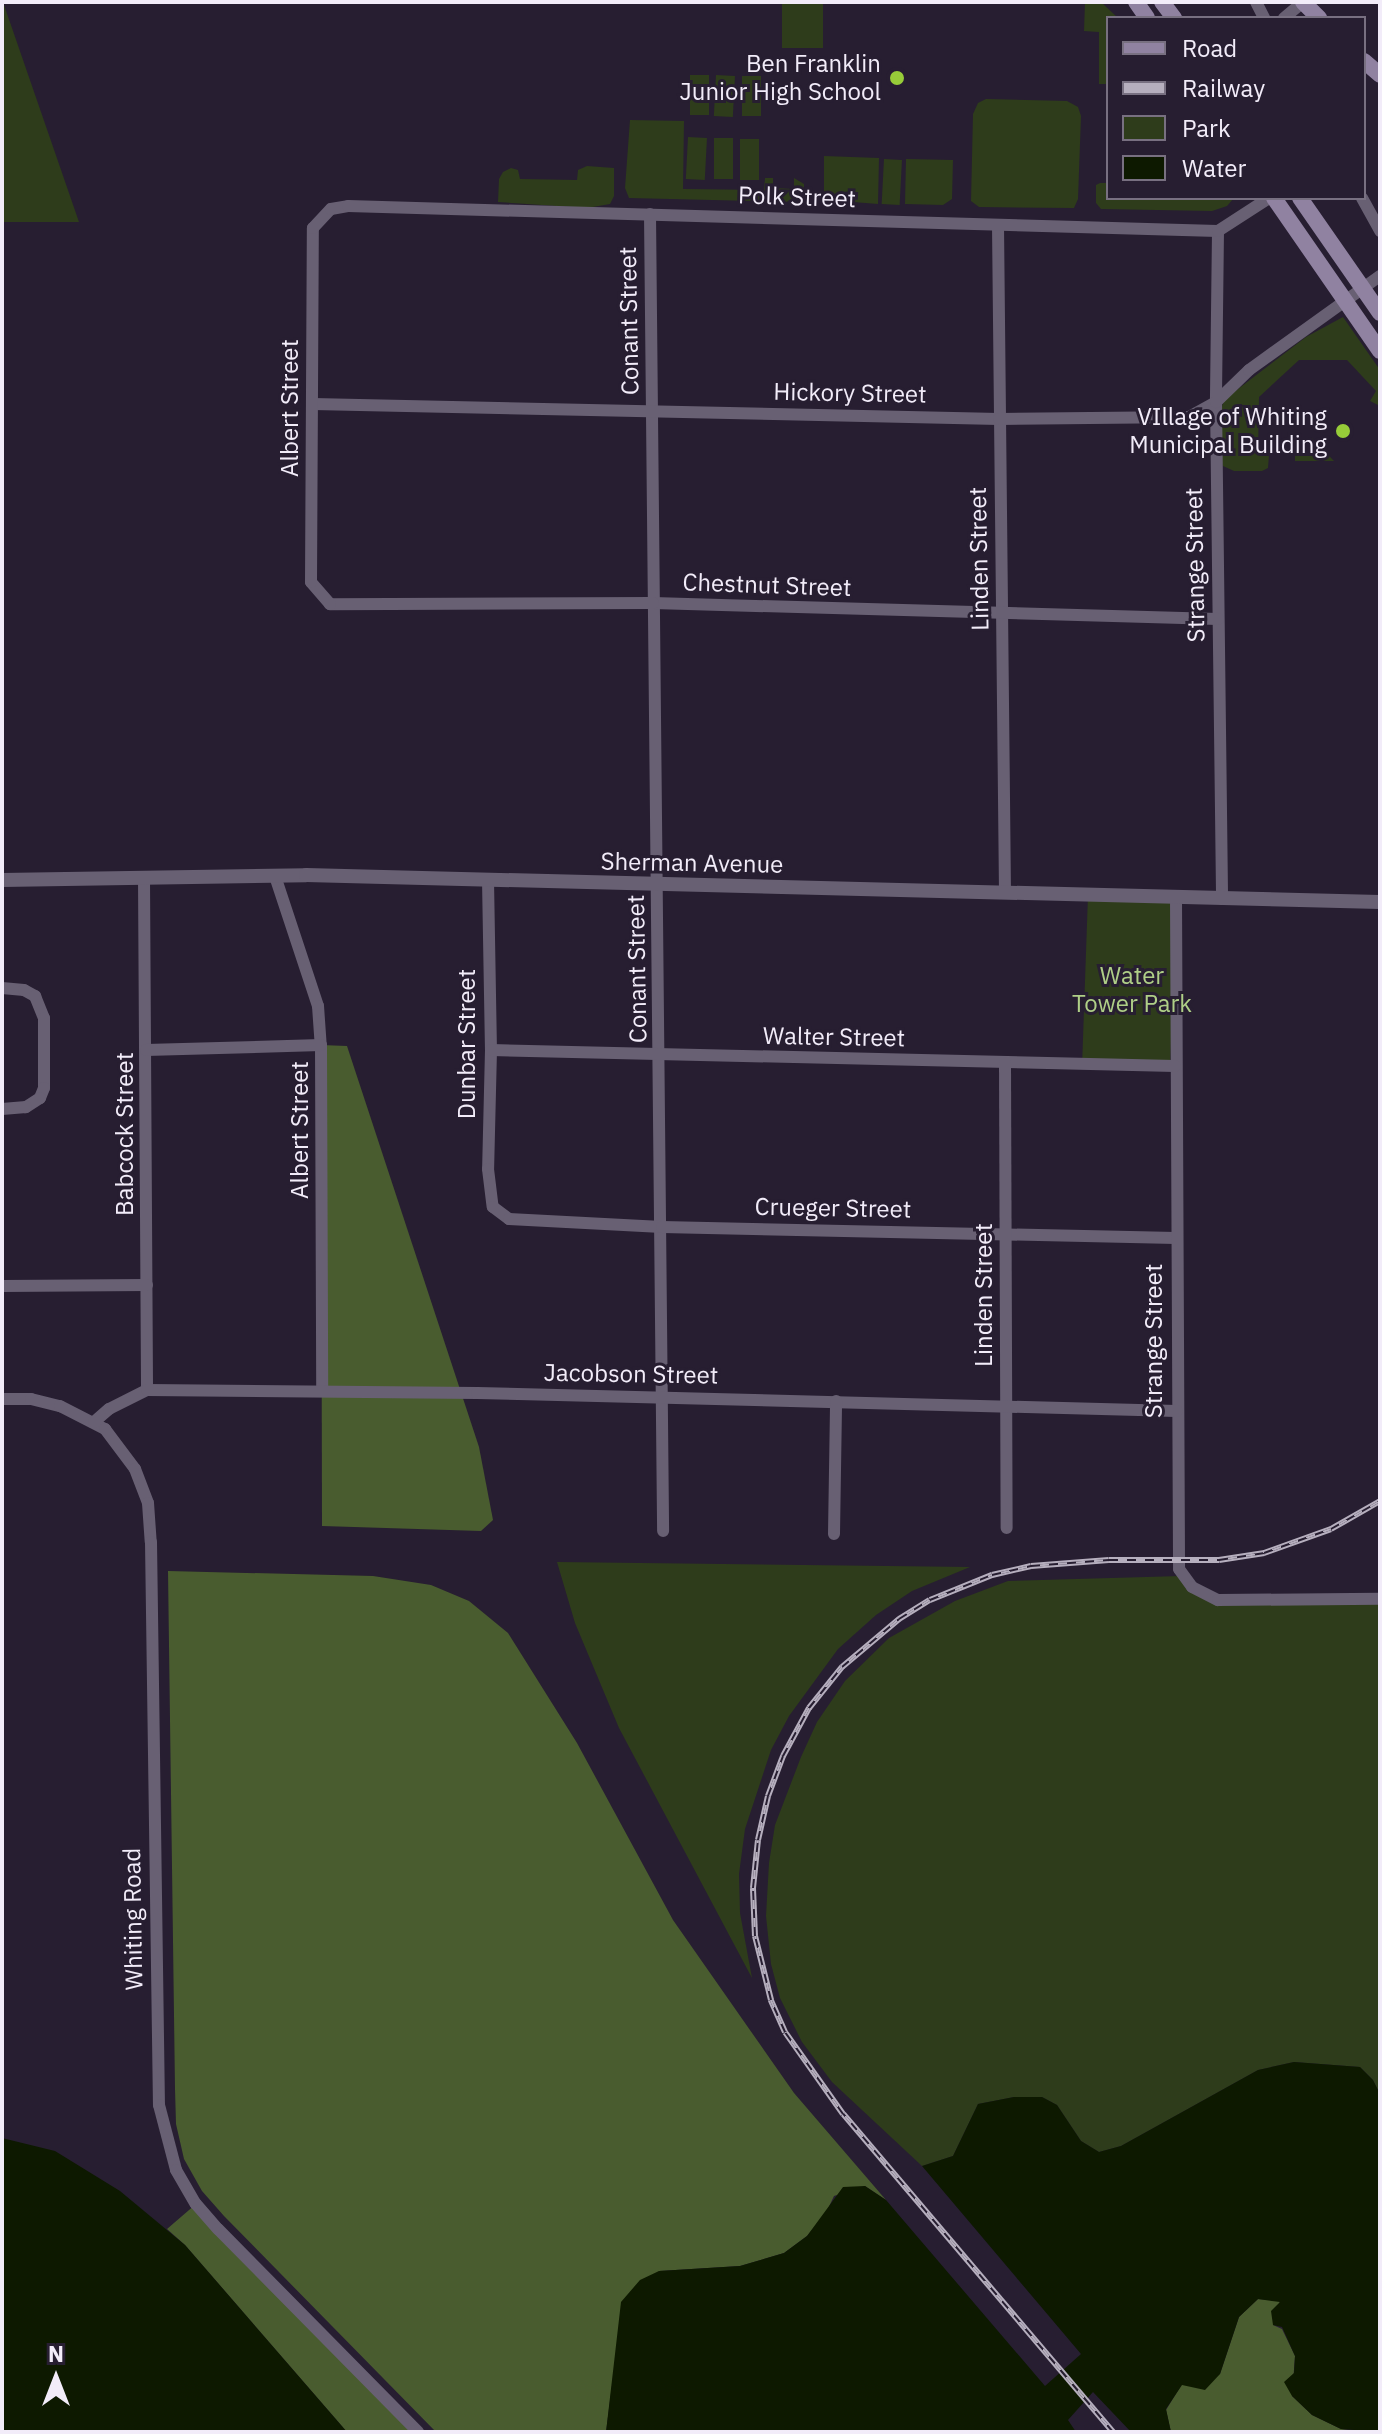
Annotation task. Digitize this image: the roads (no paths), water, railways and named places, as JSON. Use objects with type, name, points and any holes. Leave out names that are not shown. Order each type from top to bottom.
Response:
[{"type":"main road","points":[[1273,200],[1380,351]]},
{"type":"main road","points":[[1301,200],[1380,313]]},
{"type":"street","points":[[1286,16],[1303,2]]},
{"type":"street","points":[[1218,231],[1269,200]]},
{"type":"street","points":[[1363,200],[1380,231]]},
{"type":"street","name":"Polk Street","points":[[318,220],[331,209],[348,206],[1218,231]]},
{"type":"street","name":"Conant Street","points":[[650,214],[663,1531]]},
{"type":"street","name":"Albert Street","points":[[318,220],[312,241],[311,582],[319,595]]},
{"type":"street","name":"Linden Street","points":[[998,225],[1005,892]]},
{"type":"street","name":"Strange Street","points":[[1218,231],[1216,402],[1222,899]]},
{"type":"street","name":"Hickory Street","points":[[313,404],[999,419],[1189,417],[1216,402],[1249,370],[1380,276]]},
{"type":"street","name":"Chestnut Street","points":[[319,595],[330,604],[653,603],[1218,619]]},
{"type":"street","name":"Albert Street","points":[[275,876],[318,1006],[321,1045],[322,1391]]},
{"type":"street","name":"Sherman Avenue","points":[[2,880],[275,876],[1380,902]]},
{"type":"street","name":"Babcock Street","points":[[144,878],[147,1390]]},
{"type":"street","name":"Dunbar Street","points":[[488,880],[491,1050],[488,1169],[493,1207]]},
{"type":"street","name":"Strange Street","points":[[1176,898],[1177,1561],[1185,1582],[1206,1596],[1227,1601],[1380,1599]]},
{"type":"street","points":[[2,988],[24,990],[35,996],[44,1018],[44,1088],[40,1098],[26,1107],[2,1109]]},
{"type":"street","points":[[146,1050],[321,1045]]},
{"type":"street","name":"Walter Street","points":[[491,1050],[1175,1066]]},
{"type":"street","name":"Linden Street","points":[[1005,1063],[1007,1528]]},
{"type":"street","name":"Crueger Street","points":[[493,1207],[509,1219],[526,1222],[1176,1238]]},
{"type":"street","points":[[2,1286],[147,1285]]},
{"type":"street","name":"Jacobson Street","points":[[94,1422],[109,1409],[147,1390],[663,1397],[1177,1411]]},
{"type":"street","name":"Whiting Road","points":[[2,1399],[46,1402],[94,1422],[116,1440],[135,1469],[151,1520],[159,2105],[169,2152],[196,2204],[418,2432]]},
{"type":"street","points":[[834,1534],[836,1401]]},
{"type":"water","points":[[1294,2062],[1360,2067],[1373,2080],[1380,2094],[1380,2432],[1341,2429],[1312,2415],[1292,2396],[1284,2382],[1294,2373],[1295,2356],[1282,2327],[1273,2325],[1271,2311],[1280,2302],[1258,2299],[1239,2317],[1220,2374],[1205,2390],[1182,2385],[1166,2409],[1171,2432],[1131,2432],[1093,2392],[1068,2420],[1076,2432],[606,2432],[621,2302],[640,2280],[659,2271],[740,2266],[784,2253],[807,2236],[843,2187],[865,2186],[886,2200],[1045,2386],[1081,2354],[922,2166],[953,2156],[978,2104],[1014,2097],[1042,2097],[1057,2105],[1081,2141],[1099,2152],[1121,2146],[1258,2070]]},
{"type":"water","points":[[2,2138],[55,2151],[120,2191],[185,2245],[347,2432],[2,2432]]},
{"type":"railway","points":[[1113,2432],[843,2114],[785,2032],[771,2000],[755,1936],[753,1888],[758,1840],[768,1796],[783,1756],[809,1708],[842,1667],[899,1619],[930,1600],[992,1575],[1031,1566],[1109,1560],[1219,1560],[1264,1553],[1331,1529],[1380,1501]]},
{"type":"place","name":"Ben Franklin Junior High School","points":[[897,78]]},
{"type":"place","name":"VIllage of Whiting Municipal Building","points":[[1343,431]]},
{"type":"park label","name":"Water Tower Park","points":[[1132,990]]}]
